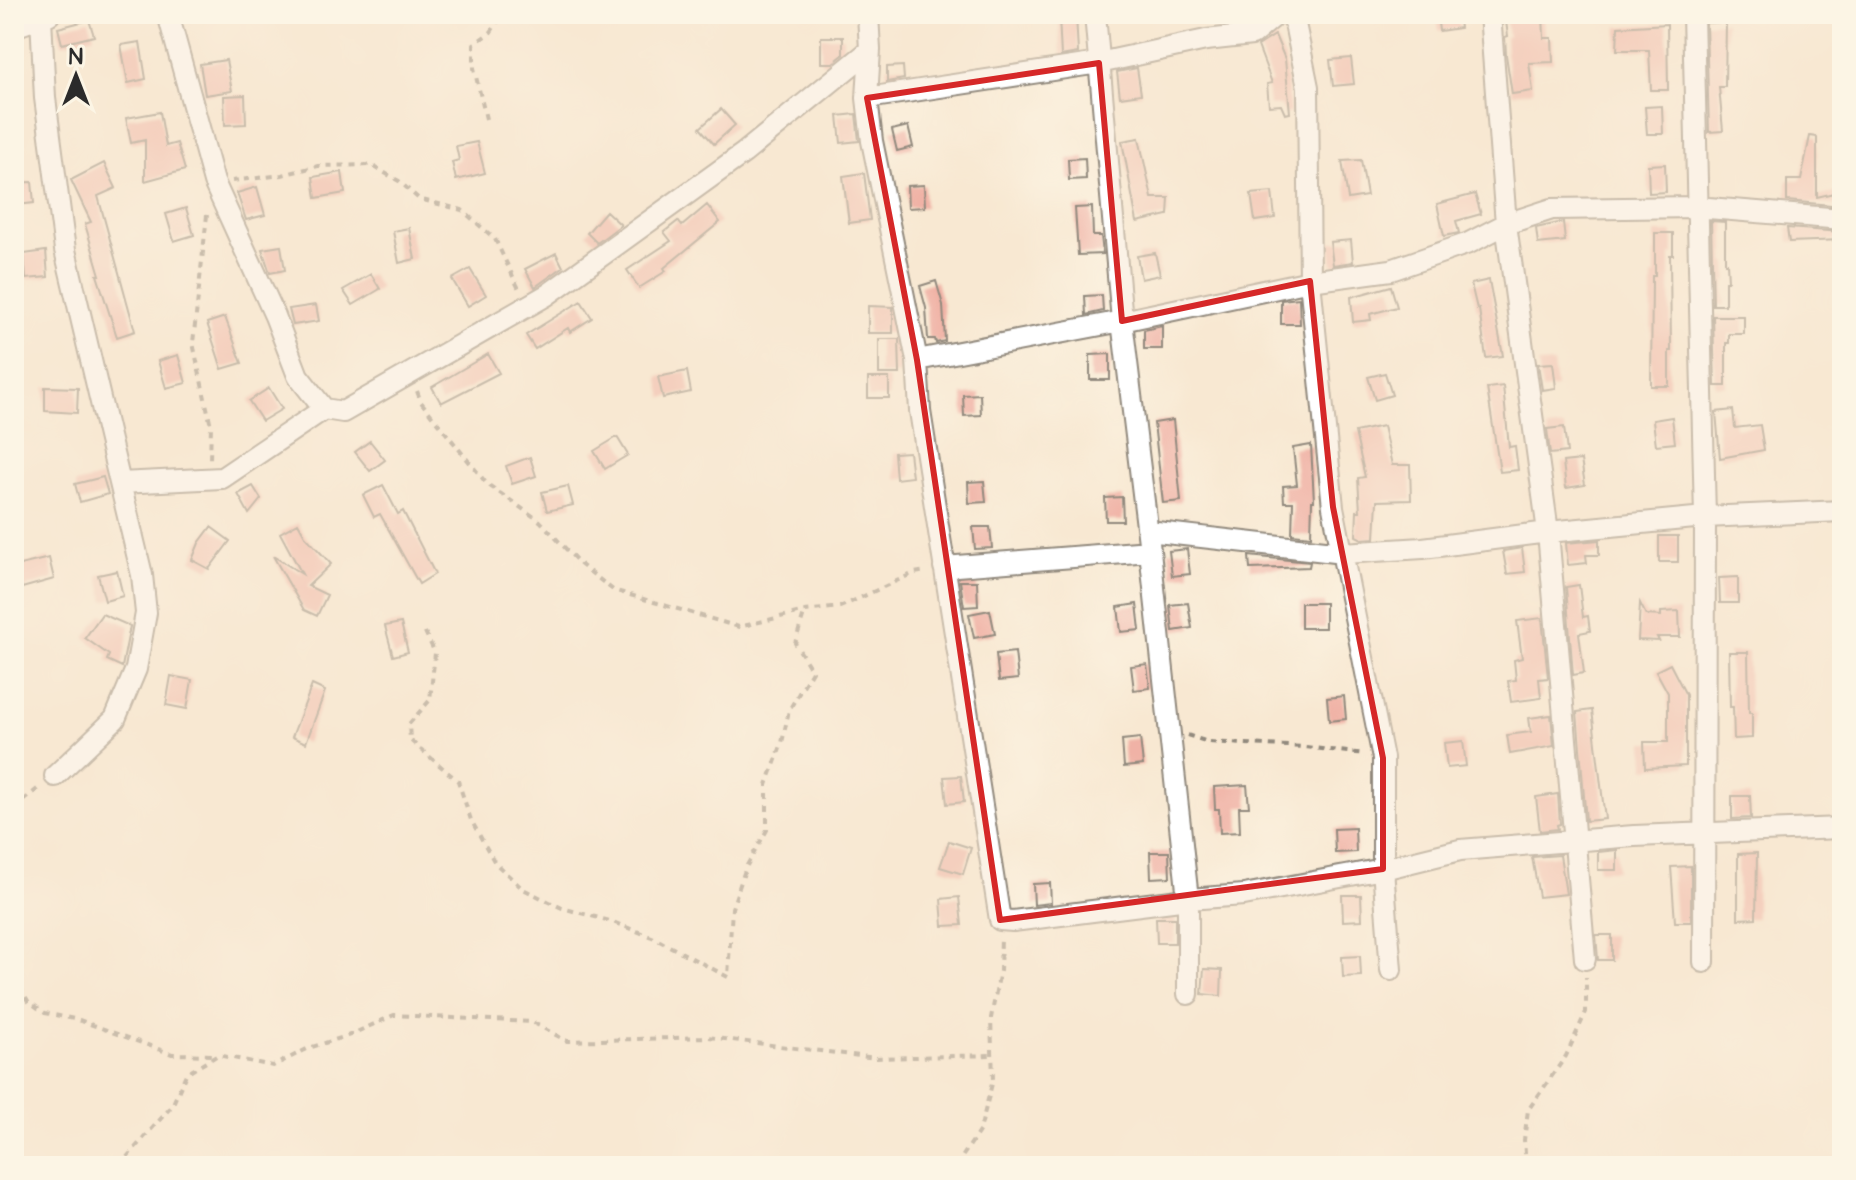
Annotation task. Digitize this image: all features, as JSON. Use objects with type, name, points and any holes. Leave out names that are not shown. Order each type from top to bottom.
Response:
[{"type":"street","points":[[168,14],[214,182],[275,316],[298,376],[324,409],[343,412],[547,295],[744,153],[870,50]]},
{"type":"street","points":[[868,14],[870,50],[867,98],[872,141],[917,360],[920,411],[1000,920],[1244,895],[1383,869],[1460,850],[1573,840],[1842,828]]},
{"type":"street","points":[[1095,14],[1122,321],[1188,899],[1188,994]]},
{"type":"street","points":[[867,98],[1099,63],[1206,40],[1252,35],[1277,14]]},
{"type":"street","points":[[1293,14],[1308,87],[1310,281],[1333,507],[1383,758],[1383,869],[1391,970]]},
{"type":"street","points":[[1490,14],[1506,224],[1548,532],[1585,959]]},
{"type":"street","points":[[1693,14],[1705,517],[1704,962]]},
{"type":"street","points":[[14,27],[46,16],[45,98],[65,250],[142,575],[146,613],[136,669],[115,719],[55,776]]},
{"type":"street","points":[[917,360],[1310,281],[1391,270],[1552,209],[1696,207],[1842,219]]},
{"type":"street","points":[[120,483],[222,478],[324,409]]},
{"type":"street","points":[[944,567],[1149,541],[1343,553],[1423,548],[1705,517],[1842,511]]},
{"type":"path","points":[[486,119],[474,68],[474,44],[491,32],[503,14]]},
{"type":"path","points":[[210,479],[211,426],[193,343],[214,182],[282,175],[318,166],[371,165],[399,181],[419,199],[462,210],[495,239],[528,306]]},
{"type":"path","points":[[410,374],[421,402],[487,484],[540,521],[580,564],[613,590],[739,627],[805,611],[840,607],[914,573],[944,567]]},
{"type":"path","points":[[425,632],[435,653],[430,700],[409,724],[410,740],[458,781],[471,820],[495,863],[523,889],[536,896],[562,908],[652,937],[728,977],[732,908],[746,867],[767,830],[767,785],[782,743],[789,710],[812,671],[795,643],[805,611]]},
{"type":"path","points":[[1170,731],[1208,742],[1305,747],[1383,758]]},
{"type":"path","points":[[14,808],[55,776]]},
{"type":"path","points":[[956,1166],[980,1130],[993,1080],[991,1018],[1000,971],[1000,920]]},
{"type":"path","points":[[1526,1166],[1524,1140],[1528,1110],[1566,1056],[1586,1012],[1585,959]]},
{"type":"path","points":[[14,976],[28,1001],[45,1013],[79,1020],[172,1054],[218,1055],[273,1066],[309,1048],[350,1035],[394,1015],[532,1022],[567,1041],[708,1037],[875,1058],[994,1055]]},
{"type":"path","points":[[119,1166],[172,1106],[186,1074],[218,1055]]},
{"type":"highlighted area","points":[[1099,63],[1122,321],[1310,281],[1333,507],[1383,758],[1383,869],[1000,920],[917,360],[867,98]]},
{"type":"building","points":[[1437,14],[1458,14],[1460,28],[1439,31]]},
{"type":"building","points":[[1505,14],[1543,14],[1544,38],[1552,38],[1553,62],[1529,63],[1533,91],[1512,94],[1506,55],[1505,37],[1508,36]]},
{"type":"building","points":[[1076,15],[1078,53],[1061,56],[1059,16]]},
{"type":"building","points":[[89,20],[94,36],[62,44],[58,28]]},
{"type":"building","points":[[1726,22],[1725,87],[1719,87],[1723,131],[1709,132],[1706,23]]},
{"type":"building","points":[[1667,24],[1668,90],[1651,90],[1649,50],[1617,50],[1618,27]]},
{"type":"building","points":[[1275,35],[1285,59],[1290,113],[1285,114],[1281,105],[1269,106],[1267,84],[1272,83],[1258,46]]},
{"type":"building","points":[[821,37],[843,37],[843,55],[833,63],[821,63]]},
{"type":"building","points":[[140,42],[146,79],[128,83],[121,45]]},
{"type":"building","points":[[1351,58],[1354,84],[1333,86],[1330,60]]},
{"type":"building","points":[[226,60],[232,91],[205,95],[200,64]]},
{"type":"building","points":[[903,66],[904,79],[887,82],[887,67]]},
{"type":"building","points":[[1137,68],[1141,94],[1120,97],[1117,72]]},
{"type":"building","points":[[245,95],[246,124],[225,125],[224,96]]},
{"type":"building","points":[[1662,106],[1663,134],[1647,134],[1645,107]]},
{"type":"building","points":[[721,109],[735,125],[714,144],[700,128]]},
{"type":"building","points":[[160,112],[166,146],[177,143],[185,170],[145,181],[145,140],[131,143],[126,118]]},
{"type":"building","points":[[856,114],[859,141],[841,143],[838,116]]},
{"type":"building","points":[[908,126],[913,147],[897,151],[892,130]]},
{"type":"building","points":[[1810,136],[1817,137],[1817,197],[1842,191],[1842,206],[1787,201],[1787,180],[1801,180]]},
{"type":"building","points":[[1139,138],[1152,198],[1169,198],[1168,215],[1137,222],[1122,141]]},
{"type":"building","points":[[477,142],[485,173],[456,180],[452,162],[459,160],[456,146]]},
{"type":"building","points":[[1085,158],[1086,179],[1069,180],[1068,159]]},
{"type":"building","points":[[1361,160],[1367,196],[1348,199],[1342,161]]},
{"type":"building","points":[[104,163],[116,188],[98,196],[135,331],[117,337],[85,224],[91,222],[71,180]]},
{"type":"building","points":[[1665,164],[1666,192],[1649,193],[1648,165]]},
{"type":"building","points":[[342,172],[345,193],[316,198],[313,177]]},
{"type":"building","points":[[864,173],[870,220],[849,223],[843,176]]},
{"type":"building","points":[[32,182],[34,203],[17,205],[15,183]]},
{"type":"building","points":[[924,185],[925,207],[908,208],[907,186]]},
{"type":"building","points":[[257,187],[265,215],[246,220],[237,193]]},
{"type":"building","points":[[1272,192],[1275,218],[1255,221],[1251,194]]},
{"type":"building","points":[[1475,194],[1481,214],[1456,221],[1459,233],[1444,236],[1437,204]]},
{"type":"building","points":[[707,205],[720,222],[664,268],[666,271],[639,288],[627,270],[671,241],[664,232],[678,221],[682,226]]},
{"type":"building","points":[[1092,207],[1093,236],[1101,236],[1103,254],[1078,255],[1075,208]]},
{"type":"building","points":[[186,208],[194,235],[174,241],[166,214]]},
{"type":"building","points":[[606,211],[621,225],[597,243],[587,233]]},
{"type":"building","points":[[1711,221],[1725,222],[1728,281],[1725,281],[1725,305],[1713,305]]},
{"type":"building","points":[[1563,222],[1565,241],[1538,244],[1536,228]]},
{"type":"building","points":[[409,228],[415,259],[399,263],[393,231]]},
{"type":"building","points":[[1787,228],[1842,232],[1842,240],[1789,242]]},
{"type":"building","points":[[1655,233],[1673,233],[1673,255],[1670,255],[1669,386],[1651,386]]},
{"type":"building","points":[[1351,240],[1353,262],[1333,265],[1330,242]]},
{"type":"building","points":[[281,246],[285,270],[270,273],[262,249]]},
{"type":"building","points":[[46,251],[48,277],[26,279],[24,254]]},
{"type":"building","points":[[556,253],[563,267],[535,287],[525,269]]},
{"type":"building","points":[[1155,253],[1160,275],[1141,279],[1137,256]]},
{"type":"building","points":[[470,269],[486,295],[468,306],[452,279]]},
{"type":"building","points":[[371,274],[380,289],[353,305],[343,290]]},
{"type":"building","points":[[1489,280],[1503,356],[1486,358],[1479,309],[1471,284]]},
{"type":"building","points":[[936,281],[943,305],[945,341],[936,343],[935,339],[928,339],[926,308],[920,286]]},
{"type":"building","points":[[1391,286],[1397,307],[1370,314],[1371,320],[1353,322],[1351,297]]},
{"type":"building","points":[[1102,295],[1103,311],[1086,315],[1085,296]]},
{"type":"building","points":[[1299,298],[1300,324],[1281,324],[1281,300]]},
{"type":"building","points":[[581,301],[592,318],[570,332],[568,328],[535,349],[526,335]]},
{"type":"building","points":[[316,305],[319,321],[293,325],[289,309]]},
{"type":"building","points":[[868,306],[893,307],[893,333],[868,333]]},
{"type":"building","points":[[1713,316],[1744,316],[1744,334],[1729,334],[1729,343],[1726,343],[1726,386],[1715,386]]},
{"type":"building","points":[[225,317],[242,363],[222,369],[207,323]]},
{"type":"building","points":[[1162,326],[1162,349],[1144,349],[1144,330]]},
{"type":"building","points":[[879,339],[899,339],[900,374],[879,374]]},
{"type":"building","points":[[488,354],[499,373],[441,403],[432,387]]},
{"type":"building","points":[[1110,354],[1110,380],[1090,380],[1090,355]]},
{"type":"building","points":[[178,355],[186,383],[166,388],[158,361]]},
{"type":"building","points":[[1553,363],[1556,388],[1542,390],[1538,364]]},
{"type":"building","points":[[687,371],[691,392],[663,398],[658,377]]},
{"type":"building","points":[[1385,373],[1392,395],[1375,400],[1368,377]]},
{"type":"building","points":[[868,378],[889,378],[889,398],[868,398]]},
{"type":"building","points":[[1503,386],[1509,447],[1515,446],[1518,470],[1500,472],[1487,388]]},
{"type":"building","points":[[45,387],[78,388],[77,413],[45,411]]},
{"type":"building","points":[[269,388],[282,409],[262,421],[249,401]]},
{"type":"building","points":[[980,394],[981,415],[964,416],[963,395]]},
{"type":"building","points":[[1733,410],[1735,428],[1760,425],[1764,450],[1720,458],[1716,412]]},
{"type":"building","points":[[1672,417],[1675,443],[1656,445],[1653,420]]},
{"type":"building","points":[[1173,420],[1181,501],[1163,503],[1154,423]]},
{"type":"building","points":[[1383,426],[1392,465],[1410,465],[1411,500],[1377,501],[1375,538],[1362,539],[1356,536],[1357,511],[1360,511],[1358,478],[1365,477],[1355,432]]},
{"type":"building","points":[[1564,427],[1567,452],[1550,454],[1547,429]]},
{"type":"building","points":[[617,437],[628,455],[605,469],[594,451]]},
{"type":"building","points":[[370,441],[385,460],[370,471],[355,452]]},
{"type":"building","points":[[1311,445],[1314,501],[1311,536],[1292,534],[1293,502],[1284,502],[1283,486],[1297,485],[1293,448]]},
{"type":"building","points":[[909,452],[912,477],[896,479],[894,453]]},
{"type":"building","points":[[530,457],[536,476],[512,484],[506,466]]},
{"type":"building","points":[[1581,460],[1585,485],[1566,488],[1563,462]]},
{"type":"building","points":[[103,477],[108,494],[80,502],[75,484]]},
{"type":"building","points":[[984,481],[986,502],[969,503],[968,482]]},
{"type":"building","points":[[383,485],[398,514],[403,511],[435,574],[419,584],[380,514],[374,517],[363,495]]},
{"type":"building","points":[[253,486],[261,499],[249,514],[238,494]]},
{"type":"building","points":[[568,486],[573,505],[547,511],[542,492]]},
{"type":"building","points":[[1122,497],[1123,521],[1106,521],[1105,498]]},
{"type":"building","points":[[298,523],[305,536],[331,564],[308,586],[327,595],[317,616],[304,610],[273,556],[302,574],[280,533]]},
{"type":"building","points":[[211,527],[230,541],[209,569],[192,560],[199,543]]},
{"type":"building","points":[[973,527],[990,527],[992,548],[975,549]]},
{"type":"building","points":[[1659,536],[1678,536],[1678,562],[1659,562]]},
{"type":"building","points":[[1599,540],[1599,555],[1586,555],[1587,563],[1568,565],[1566,543]]},
{"type":"building","points":[[1522,548],[1525,572],[1507,574],[1503,551]]},
{"type":"building","points":[[1187,549],[1190,574],[1172,576],[1169,551]]},
{"type":"building","points":[[1249,556],[1310,562],[1309,567],[1250,569]]},
{"type":"building","points":[[49,558],[54,579],[22,588],[16,566]]},
{"type":"building","points":[[117,571],[123,596],[105,601],[98,575]]},
{"type":"building","points":[[1738,577],[1738,603],[1720,603],[1719,578]]},
{"type":"building","points":[[960,581],[977,581],[978,606],[964,607]]},
{"type":"building","points":[[1579,585],[1583,617],[1588,616],[1590,631],[1579,633],[1584,673],[1573,675],[1566,587]]},
{"type":"building","points":[[1188,603],[1192,628],[1173,631],[1170,605]]},
{"type":"building","points":[[1301,603],[1325,603],[1325,628],[1301,628]]},
{"type":"building","points":[[1640,603],[1646,615],[1661,616],[1661,612],[1679,611],[1680,637],[1657,637],[1659,641],[1638,640]]},
{"type":"building","points":[[1137,604],[1140,630],[1121,632],[1118,607]]},
{"type":"building","points":[[990,610],[995,634],[974,638],[969,614]]},
{"type":"building","points":[[102,614],[130,626],[122,667],[107,660],[109,655],[85,638]]},
{"type":"building","points":[[1542,618],[1548,678],[1539,679],[1541,698],[1511,702],[1508,681],[1516,680],[1514,660],[1522,658],[1517,621]]},
{"type":"building","points":[[401,623],[408,652],[393,656],[385,626]]},
{"type":"building","points":[[1015,652],[1018,679],[999,681],[996,654]]},
{"type":"building","points":[[1729,652],[1748,652],[1752,738],[1734,739]]},
{"type":"building","points":[[1147,664],[1150,688],[1134,690],[1131,666]]},
{"type":"building","points":[[1670,664],[1686,695],[1686,766],[1645,768],[1644,742],[1668,742],[1668,693],[1656,671]]},
{"type":"building","points":[[171,676],[192,680],[187,709],[166,705]]},
{"type":"building","points":[[312,685],[325,691],[306,743],[292,737]]},
{"type":"building","points":[[1344,696],[1346,719],[1329,721],[1327,698]]},
{"type":"building","points":[[1592,710],[1605,819],[1586,821],[1577,712]]},
{"type":"building","points":[[1551,715],[1554,746],[1510,754],[1507,735],[1531,732],[1529,718]]},
{"type":"building","points":[[1140,738],[1143,765],[1124,767],[1122,740]]},
{"type":"building","points":[[1463,741],[1466,766],[1447,768],[1444,743]]},
{"type":"building","points":[[961,776],[964,802],[947,804],[944,777]]},
{"type":"building","points":[[1247,785],[1249,807],[1239,807],[1240,832],[1220,833],[1214,787]]},
{"type":"building","points":[[1558,794],[1558,829],[1540,831],[1536,797]]},
{"type":"building","points":[[1732,796],[1750,796],[1751,818],[1732,819]]},
{"type":"building","points":[[1355,828],[1356,852],[1335,853],[1334,829]]},
{"type":"building","points":[[949,841],[971,848],[963,874],[940,867]]},
{"type":"building","points":[[1617,850],[1617,870],[1598,870],[1598,852]]},
{"type":"building","points":[[1150,852],[1169,852],[1170,877],[1151,878]]},
{"type":"building","points":[[1757,853],[1756,918],[1738,919],[1738,854]]},
{"type":"building","points":[[1560,855],[1566,894],[1539,897],[1532,857]]},
{"type":"building","points":[[1691,866],[1691,922],[1675,922],[1671,867]]},
{"type":"building","points":[[1050,883],[1051,903],[1034,905],[1033,884]]},
{"type":"building","points":[[1342,895],[1361,895],[1362,920],[1343,921]]},
{"type":"building","points":[[959,897],[962,925],[943,926],[941,899]]},
{"type":"building","points":[[1156,918],[1175,918],[1175,943],[1157,943]]},
{"type":"building","points":[[1596,935],[1612,935],[1612,960],[1598,960]]},
{"type":"building","points":[[1360,956],[1361,976],[1343,977],[1342,957]]},
{"type":"building","points":[[1204,969],[1222,970],[1221,996],[1202,994]]}]
